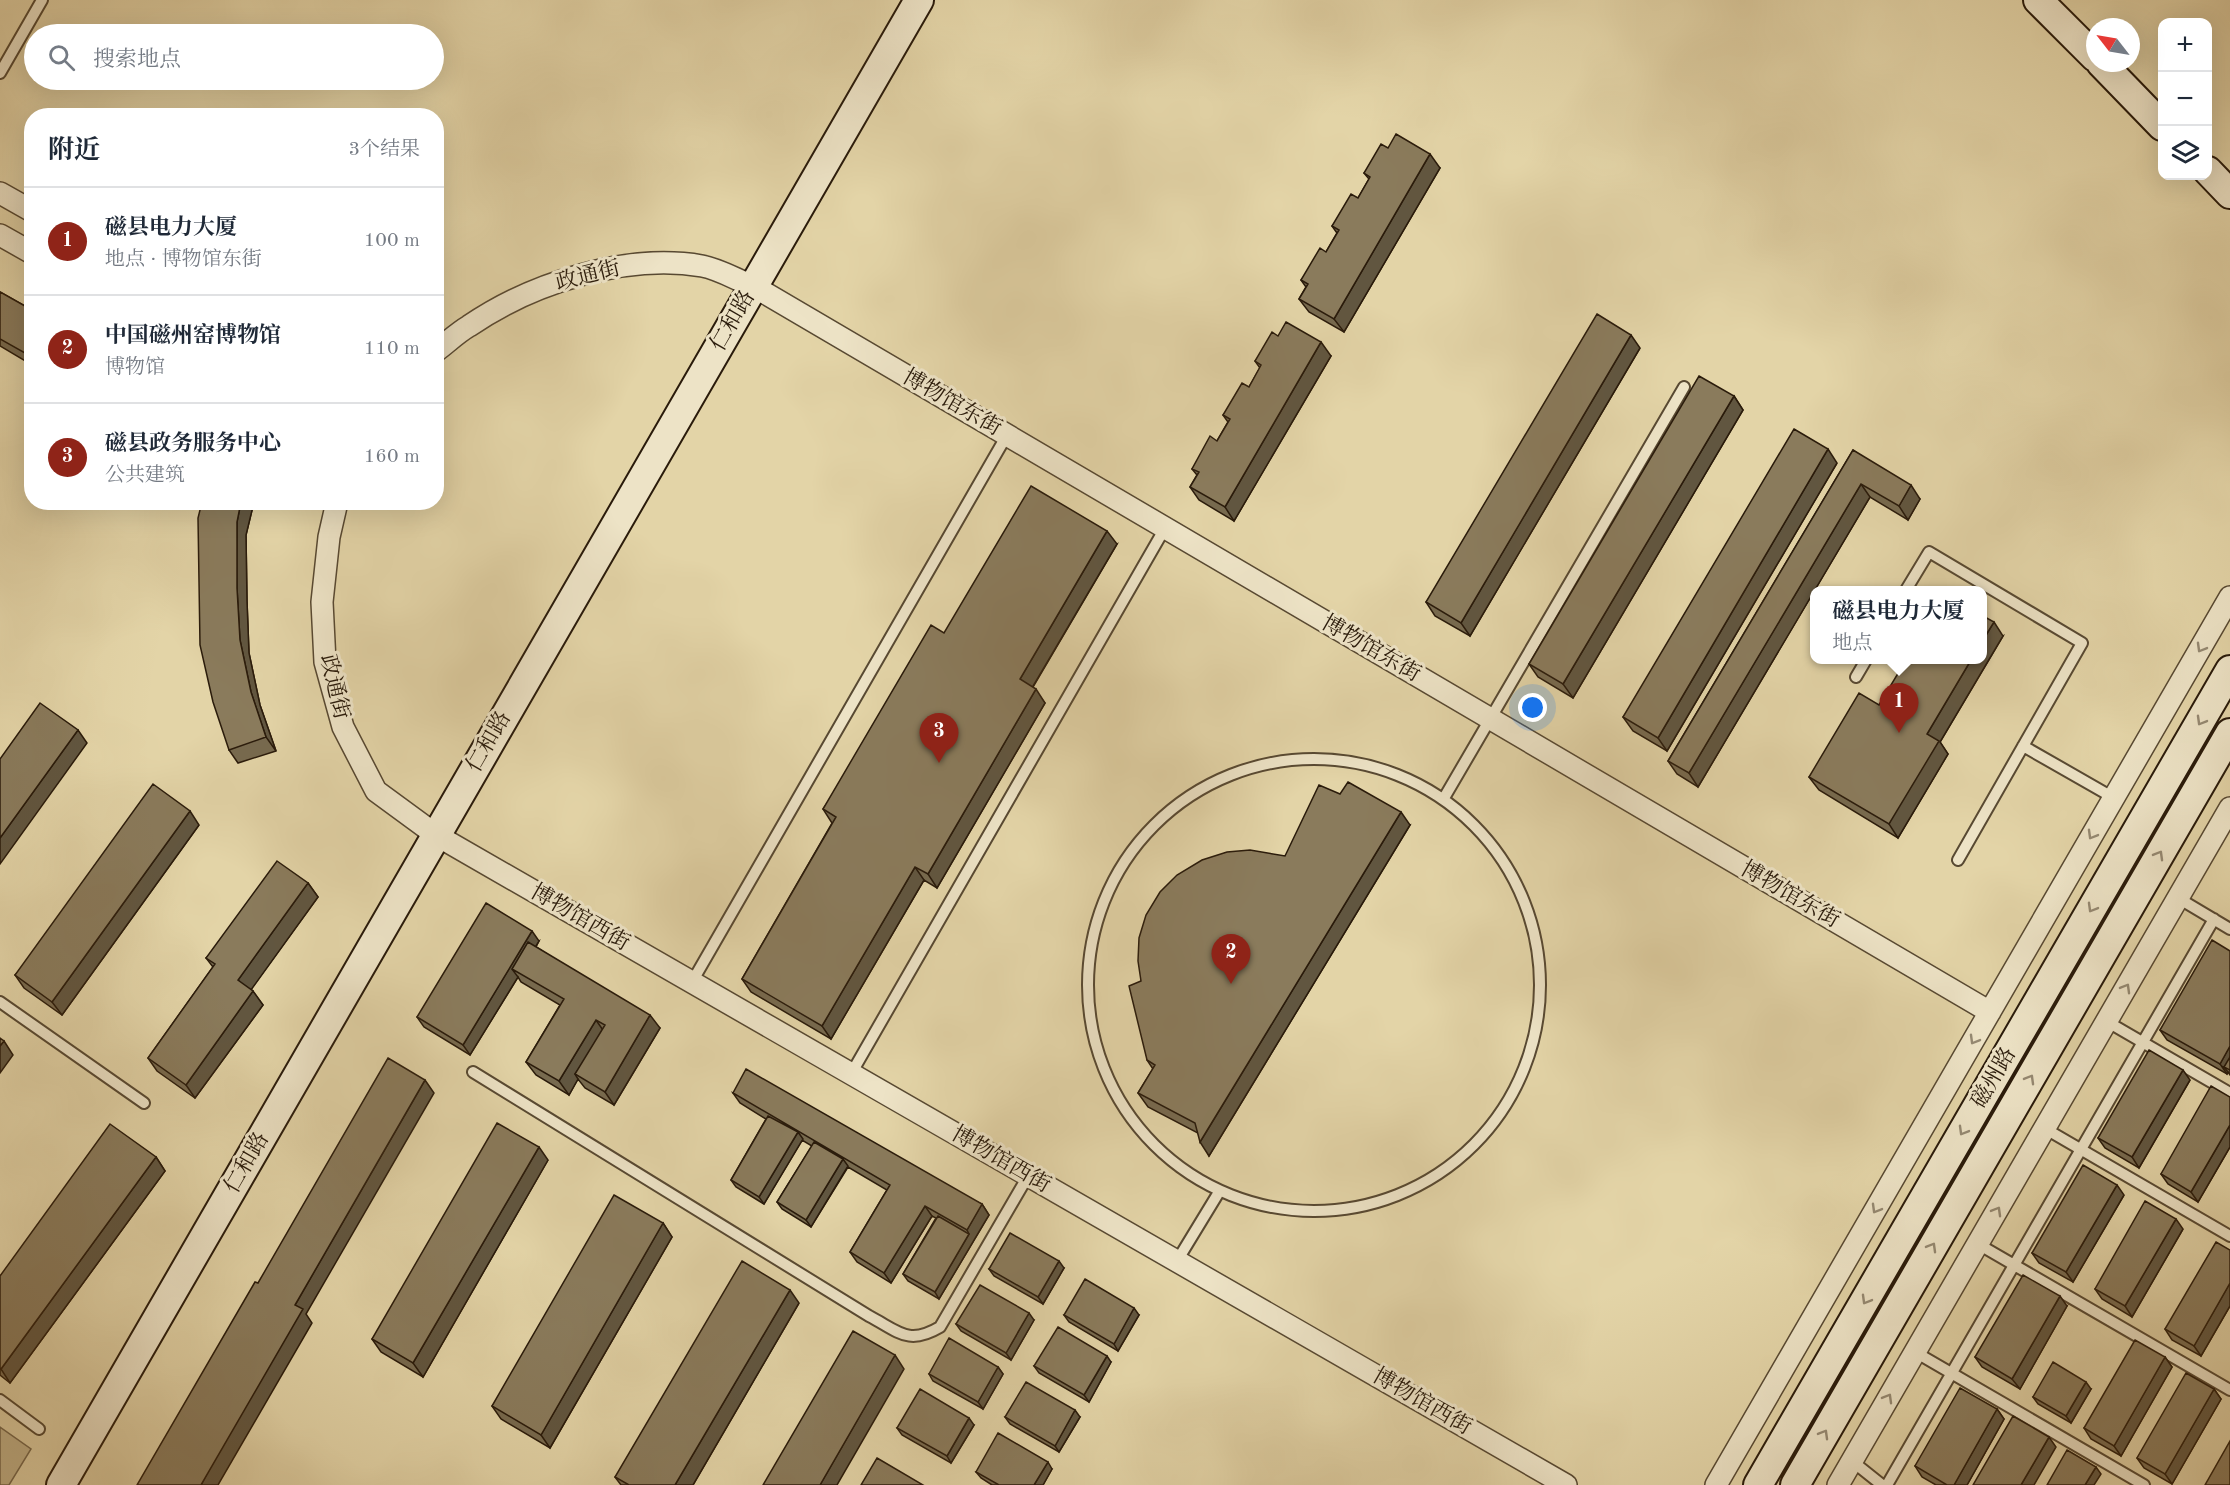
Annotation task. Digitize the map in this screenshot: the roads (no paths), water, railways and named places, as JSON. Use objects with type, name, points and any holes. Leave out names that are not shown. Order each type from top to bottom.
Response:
[{"type":"street","name":"仁和路","points":[[61,1485],[919,0]]},
{"type":"street","points":[[2038,0],[2086,48]]},
{"type":"street","points":[[2110,72],[2158,121]]},
{"type":"street","points":[[2212,175],[2230,194]]},
{"type":"street","points":[[0,193],[24,206]]},
{"type":"street","points":[[0,235],[24,248]]},
{"type":"street","name":"政通街","points":[[444,345],[468,326],[520,297],[569,278],[659,262],[705,266],[753,286]]},
{"type":"street","name":"博物馆东街","points":[[753,286],[1990,1012]]},
{"type":"street","name":"政通街","points":[[335,510],[329,537],[322,602],[326,662],[343,727],[376,791],[436,835]]},
{"type":"street","points":[[1716,1485],[2230,597]]},
{"type":"street","name":"磁州路","points":[[1758,1485],[2230,670]]},
{"type":"street","points":[[1795,1485],[2230,733]]},
{"type":"street","points":[[1838,1485],[2230,808]]},
{"type":"street","name":"博物馆西街","points":[[436,835],[1566,1485]]},
{"type":"lane","points":[[28,24],[42,0]]},
{"type":"lane","points":[[0,73],[24,31]]},
{"type":"lane","points":[[1444,798],[1684,387]]},
{"type":"lane","points":[[692,982],[1007,435]]},
{"type":"lane","points":[[851,1074],[1165,528]]},
{"type":"lane","points":[[1909,586],[1929,552],[1986,586]]},
{"type":"lane","points":[[1958,860],[2082,643],[1987,586]]},
{"type":"lane","points":[[1856,677],[1864,664]]},
{"type":"lane","points":[[2023,746],[2114,798]]},
{"type":"lane","points":[[1313,758],[1368,764],[1403,776],[1444,798],[1483,832],[1513,874],[1535,932],[1541,973],[1538,1025],[1523,1074],[1497,1120],[1462,1158],[1419,1187],[1371,1205],[1319,1212],[1268,1208],[1219,1192],[1179,1168],[1151,1143],[1133,1122],[1106,1074],[1092,1030],[1088,993],[1093,938],[1112,885],[1126,861],[1142,839],[1169,813],[1206,786],[1232,774],[1285,760],[1313,758]]},
{"type":"lane","points":[[2178,898],[2230,929]]},
{"type":"lane","points":[[1852,1461],[1884,1485],[2214,919]]},
{"type":"lane","points":[[0,1002],[144,1103]]},
{"type":"lane","points":[[2106,1021],[2230,1093]]},
{"type":"lane","points":[[472,1072],[869,1316],[909,1338],[926,1335],[940,1327],[1028,1176]]},
{"type":"lane","points":[[2044,1128],[2230,1236]]},
{"type":"lane","points":[[1177,1261],[1219,1192]]},
{"type":"lane","points":[[1978,1244],[2230,1390]]},
{"type":"lane","points":[[1915,1352],[2144,1485]]},
{"type":"lane","points":[[0,1400],[39,1429]]},
{"type":"place","name":"磁县电力大厦","points":[[1899,733]]},
{"type":"place","name":"磁县政务服务中心","points":[[939,763]]},
{"type":"place","name":"中国磁州窑博物馆","points":[[1231,984]]}]
